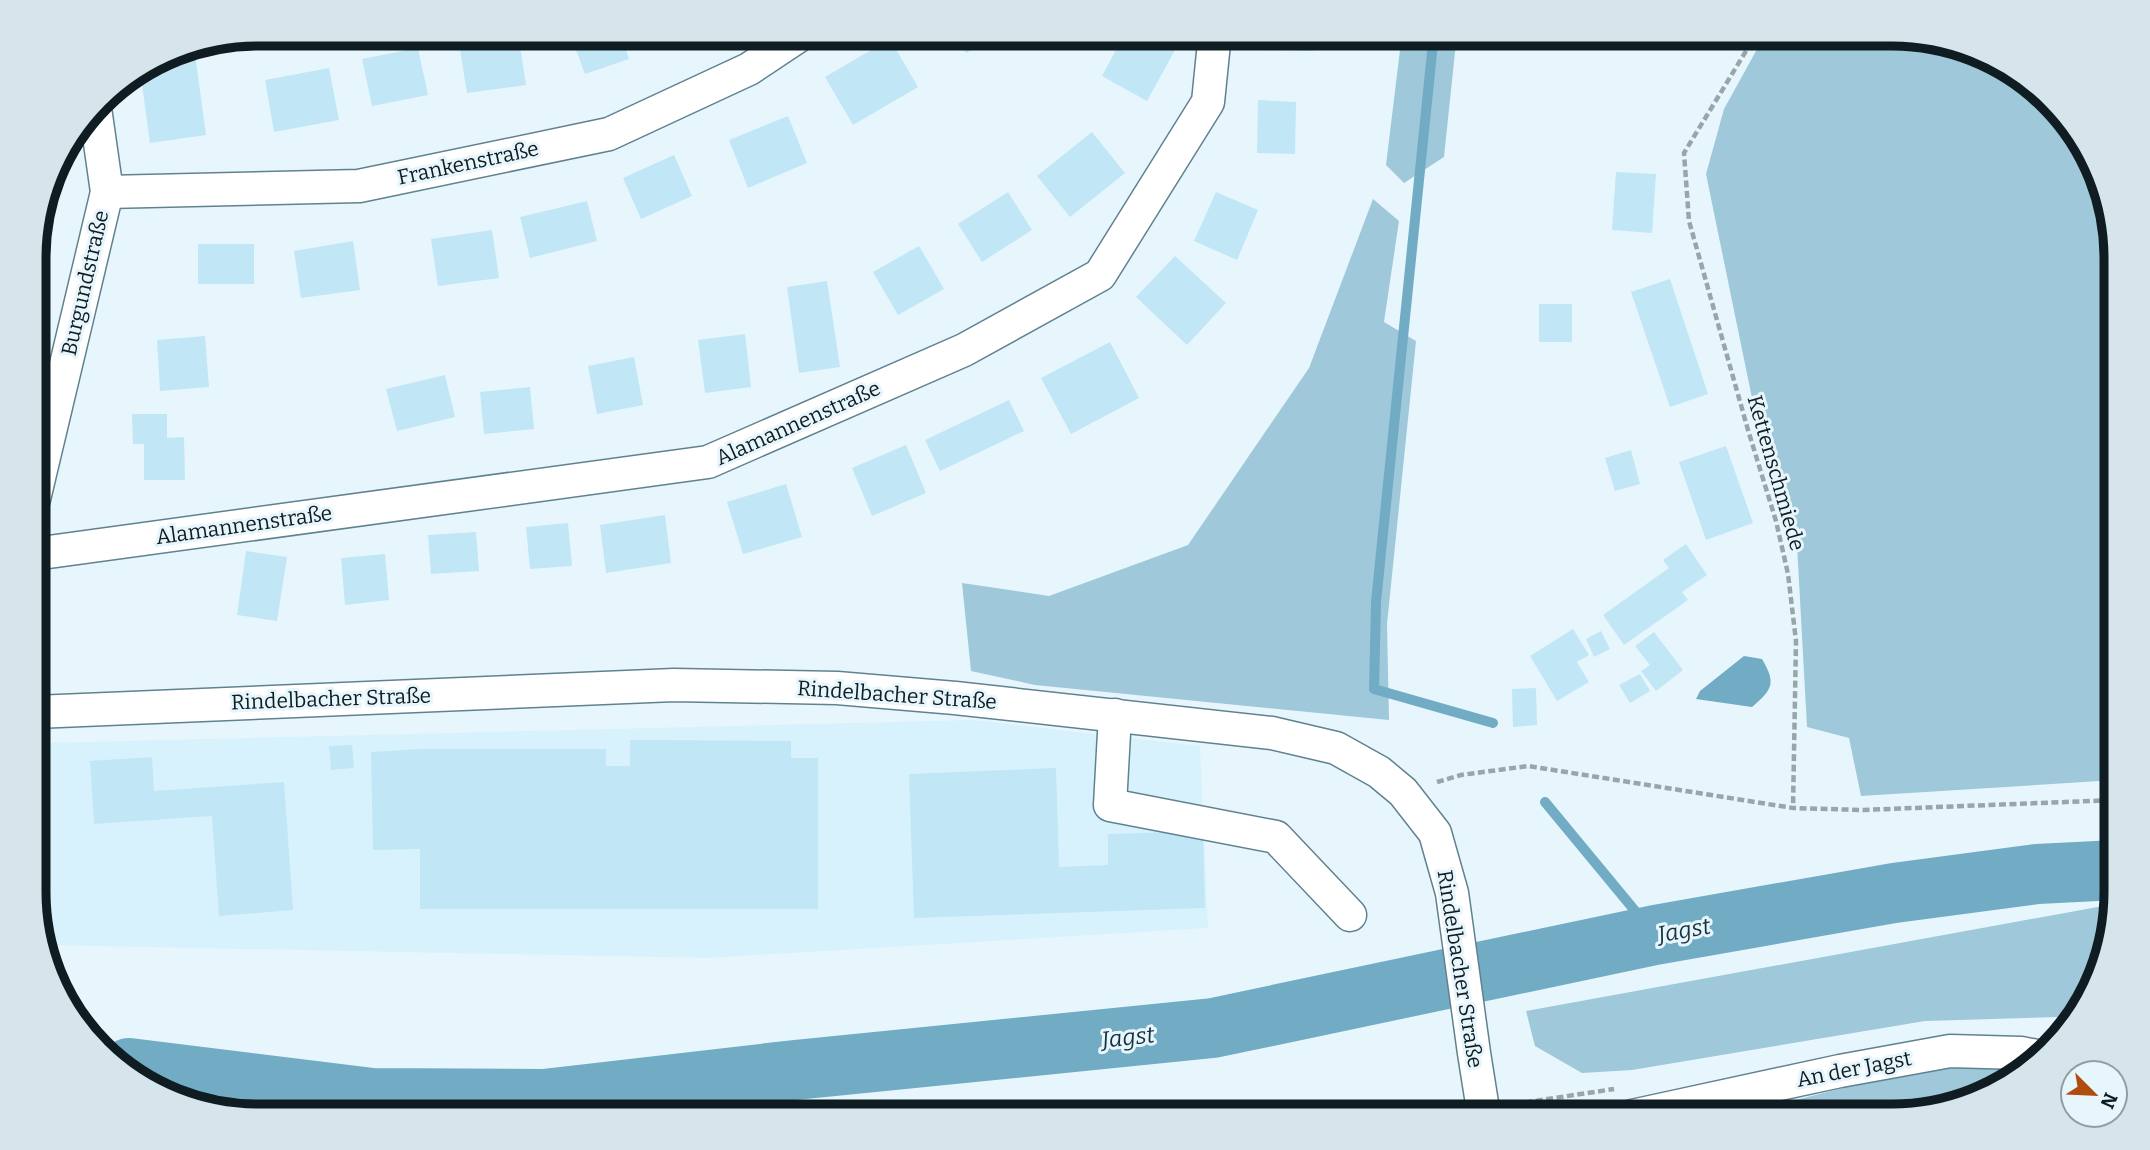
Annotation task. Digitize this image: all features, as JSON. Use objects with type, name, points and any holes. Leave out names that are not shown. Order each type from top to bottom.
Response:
[{"type":"street","name":"Alamannenstraße","points":[[46,552],[708,463],[964,350],[1100,275],[1208,102],[1214,45]]},
{"type":"street","name":"Frankenstraße","points":[[107,192],[359,186],[610,134],[749,69],[784,46]]},
{"type":"street","name":"Burgundstraße","points":[[46,450],[107,192],[97,120]]},
{"type":"street","name":"Rindelbacher Straße","points":[[45,712],[674,685],[837,688],[955,698],[1272,733],[1336,748],[1379,772],[1403,792],[1435,833],[1452,893],[1483,1104]]},
{"type":"street","points":[[1115,715],[1110,804],[1276,837],[1350,915]]},
{"type":"street","name":"An der Jagst","points":[[1687,1104],[1840,1071],[1950,1051],[2029,1054]]},
{"type":"path","name":"Kettenschmiede","points":[[1750,45],[1684,153],[1689,221],[1776,521],[1788,574],[1796,641],[1793,808]]},
{"type":"path","points":[[1403,792],[1461,775],[1528,766],[1793,808],[1863,810],[2104,800]]},
{"type":"shaded area","points":[[1400,45],[1456,45],[1444,157],[1404,183],[1386,165]]},
{"type":"shaded area","points":[[1759,45],[1907,46],[1961,57],[2010,81],[2022,89],[2061,128],[2076,151],[2097,202],[2103,230],[2104,781],[1861,796],[1849,738],[1807,727],[1797,545],[1752,398],[1706,174],[1724,109]]},
{"type":"shaded area","points":[[1373,199],[1399,221],[1384,322],[1416,341],[1387,624],[1389,720],[1035,685],[971,671],[962,583],[1049,596],[1188,545],[1309,368]]},
{"type":"shaded area","points":[[1744,656],[1762,659],[1771,680],[1768,690],[1759,701],[1752,707],[1696,699],[1700,691]]},
{"type":"shaded area","points":[[973,720],[1200,746],[1208,928],[707,958],[52,945],[45,893],[45,743]]},
{"type":"shaded area","points":[[2104,906],[2103,920],[2093,961],[2083,986],[2062,1019],[1925,1021],[1632,1070],[1582,1073],[1535,1046],[1526,1011]]},
{"type":"shaded area","points":[[1934,1065],[2012,1068],[1986,1083],[1934,1100],[1907,1104],[1780,1104]]},
{"type":"building","points":[[1118,45],[1167,45],[1175,50],[1147,101],[1102,76]]},
{"type":"building","points":[[1264,45],[1314,45],[1314,51],[1264,50]]},
{"type":"building","points":[[459,46],[520,46],[526,85],[467,93]]},
{"type":"building","points":[[575,46],[624,46],[629,59],[585,74]]},
{"type":"building","points":[[879,46],[894,46],[918,87],[853,125],[825,77]]},
{"type":"building","points":[[962,46],[979,46],[966,53]]},
{"type":"building","points":[[418,48],[428,95],[372,106],[362,59]]},
{"type":"building","points":[[195,55],[206,135],[150,143],[141,80]]},
{"type":"building","points":[[329,68],[339,120],[274,132],[265,80]]},
{"type":"building","points":[[1258,100],[1296,102],[1295,154],[1257,153]]},
{"type":"building","points":[[788,116],[807,163],[748,188],[729,140]]},
{"type":"building","points":[[1092,132],[1125,173],[1070,217],[1037,176]]},
{"type":"building","points":[[674,155],[692,196],[641,219],[623,178]]},
{"type":"building","points":[[1616,172],[1656,174],[1652,233],[1612,230]]},
{"type":"building","points":[[1008,192],[1032,230],[982,262],[958,224]]},
{"type":"building","points":[[1216,192],[1258,210],[1237,260],[1194,241]]},
{"type":"building","points":[[587,201],[597,241],[530,258],[520,217]]},
{"type":"building","points":[[492,230],[499,278],[438,286],[431,239]]},
{"type":"building","points":[[353,241],[360,290],[301,298],[294,251]]},
{"type":"building","points":[[198,244],[254,244],[254,284],[198,284]]},
{"type":"building","points":[[919,246],[944,289],[898,315],[873,272]]},
{"type":"building","points":[[1175,256],[1226,303],[1187,345],[1136,297]]},
{"type":"building","points":[[1670,279],[1708,394],[1670,407],[1631,292]]},
{"type":"building","points":[[827,281],[840,367],[799,373],[787,287]]},
{"type":"building","points":[[1539,304],[1572,304],[1572,342],[1539,342]]},
{"type":"building","points":[[745,334],[751,387],[705,393],[698,340]]},
{"type":"building","points":[[205,336],[209,387],[160,391],[157,340]]},
{"type":"building","points":[[1110,342],[1139,398],[1071,434],[1041,378]]},
{"type":"building","points":[[634,357],[643,405],[597,414],[588,366]]},
{"type":"building","points":[[445,375],[455,417],[397,431],[386,389]]},
{"type":"building","points":[[530,387],[534,429],[484,434],[480,392]]},
{"type":"building","points":[[1009,400],[1024,431],[940,471],[925,440]]},
{"type":"building","points":[[132,414],[167,414],[167,438],[184,437],[185,480],[144,480],[144,444],[133,444]]},
{"type":"building","points":[[906,445],[926,493],[872,516],[852,468]]},
{"type":"building","points":[[1726,446],[1753,523],[1706,540],[1679,462]]},
{"type":"building","points":[[1631,450],[1640,484],[1615,491],[1605,458]]},
{"type":"building","points":[[786,484],[802,537],[743,554],[727,502]]},
{"type":"building","points":[[665,515],[671,563],[606,573],[600,525]]},
{"type":"building","points":[[568,523],[572,566],[530,569],[526,527]]},
{"type":"building","points":[[476,532],[479,571],[431,574],[428,535]]},
{"type":"building","points":[[1686,544],[1707,575],[1682,592],[1688,600],[1624,645],[1603,615],[1669,568],[1663,560]]},
{"type":"building","points":[[246,551],[287,557],[277,621],[237,615]]},
{"type":"building","points":[[385,554],[389,600],[345,605],[341,558]]},
{"type":"building","points":[[1573,629],[1589,655],[1577,662],[1589,682],[1557,701],[1530,656]]},
{"type":"building","points":[[1601,631],[1610,649],[1594,657],[1586,639]]},
{"type":"building","points":[[1654,632],[1683,670],[1656,691],[1641,671],[1650,665],[1635,646]]},
{"type":"building","points":[[1640,674],[1650,691],[1630,703],[1619,685]]},
{"type":"building","points":[[1536,688],[1537,725],[1513,727],[1512,689]]},
{"type":"building","points":[[630,740],[791,741],[791,758],[818,758],[818,909],[420,909],[420,849],[373,850],[371,752],[421,749],[606,749],[606,766],[630,766]]},
{"type":"building","points":[[352,745],[354,768],[331,770],[329,746]]},
{"type":"building","points":[[152,757],[154,791],[284,782],[293,910],[219,916],[212,816],[94,824],[90,761]]},
{"type":"building","points":[[1056,768],[1059,867],[1108,865],[1108,834],[1203,831],[1205,908],[914,918],[909,774]]},
{"type":"waterway","points":[[1433,45],[1376,602],[1374,689],[1493,723]]},
{"type":"waterway","points":[[1545,802],[1655,935]]},
{"type":"waterway","name":"Jagst","points":[[141,1069],[372,1098],[544,1099],[795,1070],[1213,1028],[1655,935],[1894,893],[2037,874],[2104,871]]}]
